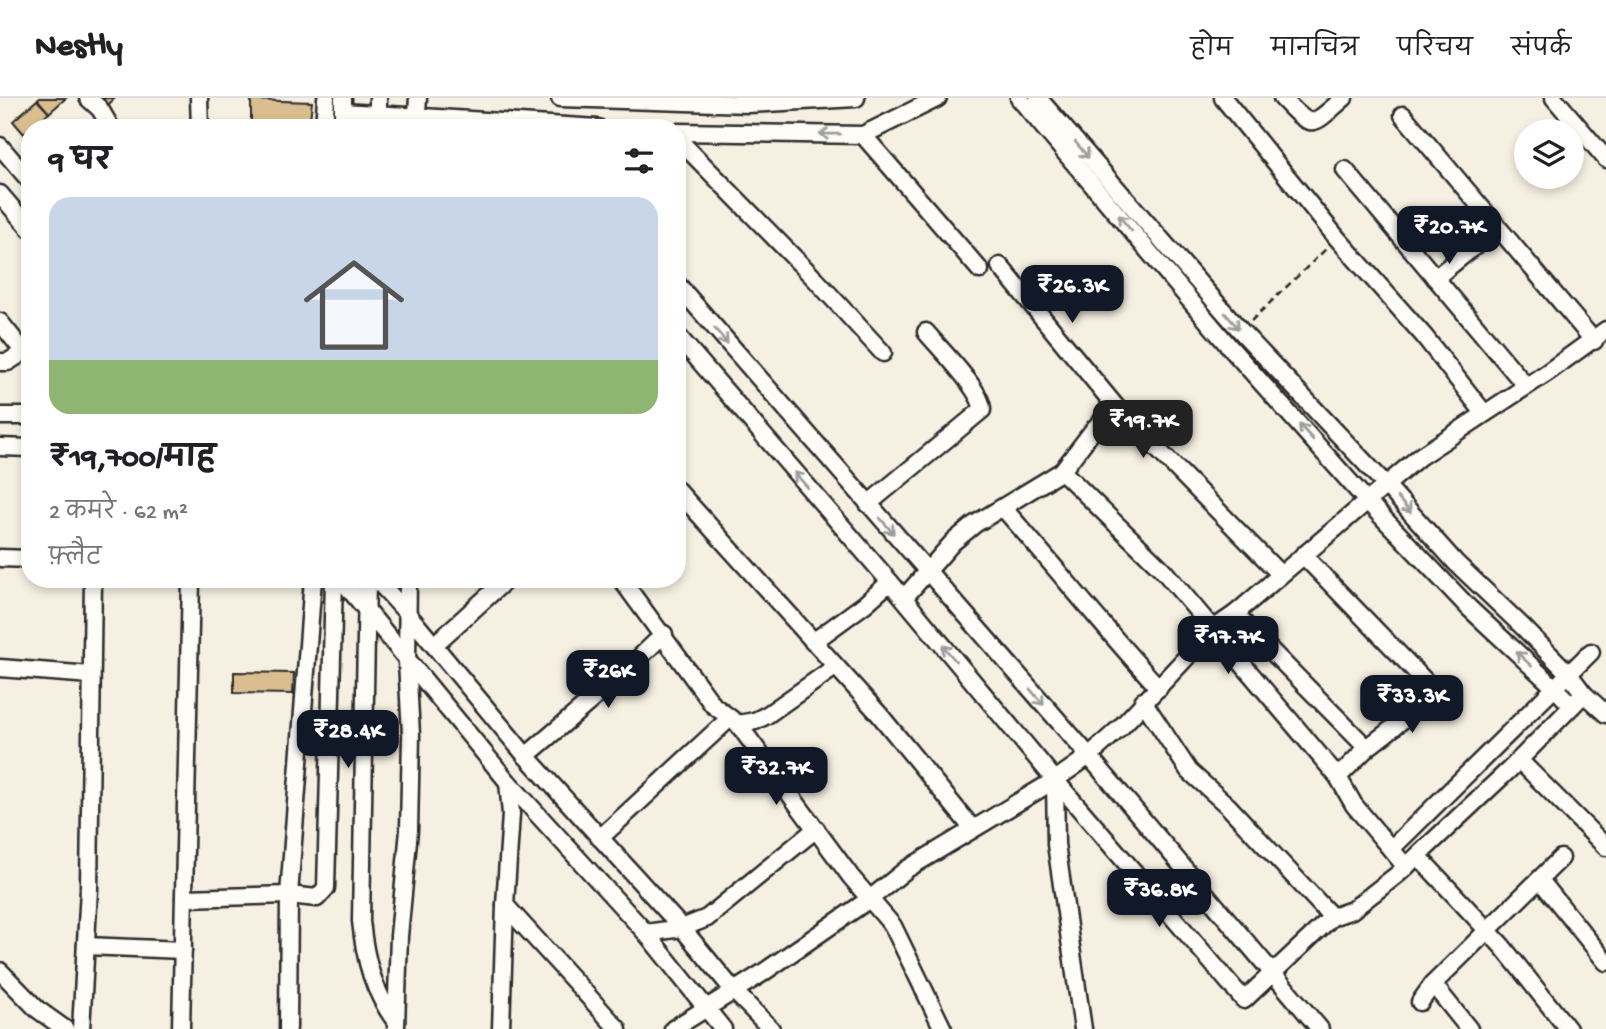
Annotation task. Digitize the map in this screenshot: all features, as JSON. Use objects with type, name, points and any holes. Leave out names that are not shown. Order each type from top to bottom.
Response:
[{"type":"street","points":[[88,98],[106,119]]},
{"type":"street","points":[[183,98],[199,112]]},
{"type":"street","points":[[325,119],[326,98]]},
{"type":"street","points":[[378,98],[378,119]]},
{"type":"street","points":[[416,119],[418,98]]},
{"type":"street","points":[[561,98],[746,101],[856,98]]},
{"type":"street","points":[[686,132],[863,135],[938,98]]},
{"type":"street","points":[[1019,98],[1227,344],[1367,501],[1469,608],[1572,706]]},
{"type":"street","points":[[1038,98],[1240,330],[1456,563],[1606,714]]},
{"type":"street","points":[[1223,98],[1337,239],[1424,336],[1484,413]]},
{"type":"street","points":[[1283,98],[1302,120],[1309,122],[1318,120],[1344,98]]},
{"type":"street","points":[[1554,98],[1606,159]]},
{"type":"street","points":[[343,113],[369,119]]},
{"type":"street","points":[[673,1029],[871,898],[907,869],[1055,780],[1089,756],[1121,727],[1213,629],[1235,614],[1419,457],[1600,335],[1497,228],[1403,115]]},
{"type":"street","points":[[863,135],[980,270]]},
{"type":"street","points":[[0,146],[21,170]]},
{"type":"street","points":[[686,147],[883,353]]},
{"type":"street","points":[[1345,170],[1526,386]]},
{"type":"street","points":[[0,194],[21,218]]},
{"type":"street","points":[[1435,278],[1497,228]]},
{"type":"street","points":[[1000,266],[1116,407],[1280,574]]},
{"type":"street","points":[[686,294],[1089,756],[1320,1029]]},
{"type":"street","points":[[0,322],[21,344]]},
{"type":"street","points":[[868,504],[982,410],[983,403],[975,390],[926,332]]},
{"type":"street","points":[[686,345],[1244,1000],[1332,917],[1352,910],[1412,861],[1584,694]]},
{"type":"street","points":[[0,362],[8,362],[21,354]]},
{"type":"street","points":[[904,598],[926,570],[975,524],[1062,471],[1094,429],[1116,407]]},
{"type":"street","points":[[0,416],[21,416]]},
{"type":"street","points":[[0,447],[21,448]]},
{"type":"street","points":[[1062,471],[1162,569],[1338,777],[1354,805],[1391,849],[1412,861],[1488,932],[1528,976],[1568,1029]]},
{"type":"street","points":[[686,500],[879,714],[972,828]]},
{"type":"street","points":[[1003,509],[1159,688]]},
{"type":"street","points":[[1303,555],[1427,683],[1429,689],[1392,729],[1367,748],[1338,777]]},
{"type":"street","points":[[0,558],[21,559]]},
{"type":"street","points":[[813,642],[890,582]]},
{"type":"street","points":[[81,1029],[86,946],[93,588]]},
{"type":"street","points":[[181,1029],[191,588]]},
{"type":"street","points":[[288,1029],[289,895],[312,588]]},
{"type":"street","points":[[184,898],[289,895],[317,898],[326,888],[334,588]]},
{"type":"street","points":[[348,588],[508,782],[646,933],[723,1029]]},
{"type":"street","points":[[367,588],[361,921],[371,979],[396,1026]]},
{"type":"street","points":[[384,588],[526,756],[682,928],[733,991],[771,1029]]},
{"type":"street","points":[[396,1026],[399,936],[409,830],[411,735],[407,661],[408,588]]},
{"type":"street","points":[[433,645],[497,588]]},
{"type":"street","points":[[628,588],[713,705],[734,721],[850,877],[871,898],[892,926],[943,1029]]},
{"type":"street","points":[[1235,614],[1367,748]]},
{"type":"street","points":[[526,756],[664,635]]},
{"type":"street","points":[[1391,849],[1591,652]]},
{"type":"street","points":[[600,838],[734,721],[755,721],[767,715],[835,667]]},
{"type":"street","points":[[0,668],[91,675]]},
{"type":"street","points":[[1143,701],[1189,771],[1228,806],[1332,917]]},
{"type":"street","points":[[1519,760],[1606,847]]},
{"type":"street","points":[[1055,780],[1056,844],[1083,1029]]},
{"type":"street","points":[[501,1029],[511,814],[508,782]]},
{"type":"street","points":[[646,933],[682,928],[707,918],[816,829]]},
{"type":"street","points":[[1420,1002],[1433,984],[1561,859]]},
{"type":"street","points":[[1540,880],[1606,962]]},
{"type":"street","points":[[505,905],[618,1029]]},
{"type":"street","points":[[86,946],[183,950]]},
{"type":"street","points":[[0,971],[37,1009],[65,1029]]},
{"type":"street","points":[[1433,984],[1469,1029]]},
{"type":"path","points":[[1240,330],[1337,239]]},
{"type":"building","points":[[39,98],[66,98],[49,113]]},
{"type":"building","points":[[102,98],[115,98],[108,105]]},
{"type":"building","points":[[37,100],[49,113],[42,119],[21,119],[21,130],[13,121]]},
{"type":"building","points":[[251,100],[312,102],[310,119],[251,119]]},
{"type":"building","points":[[234,672],[294,673],[293,694],[234,693]]}]
